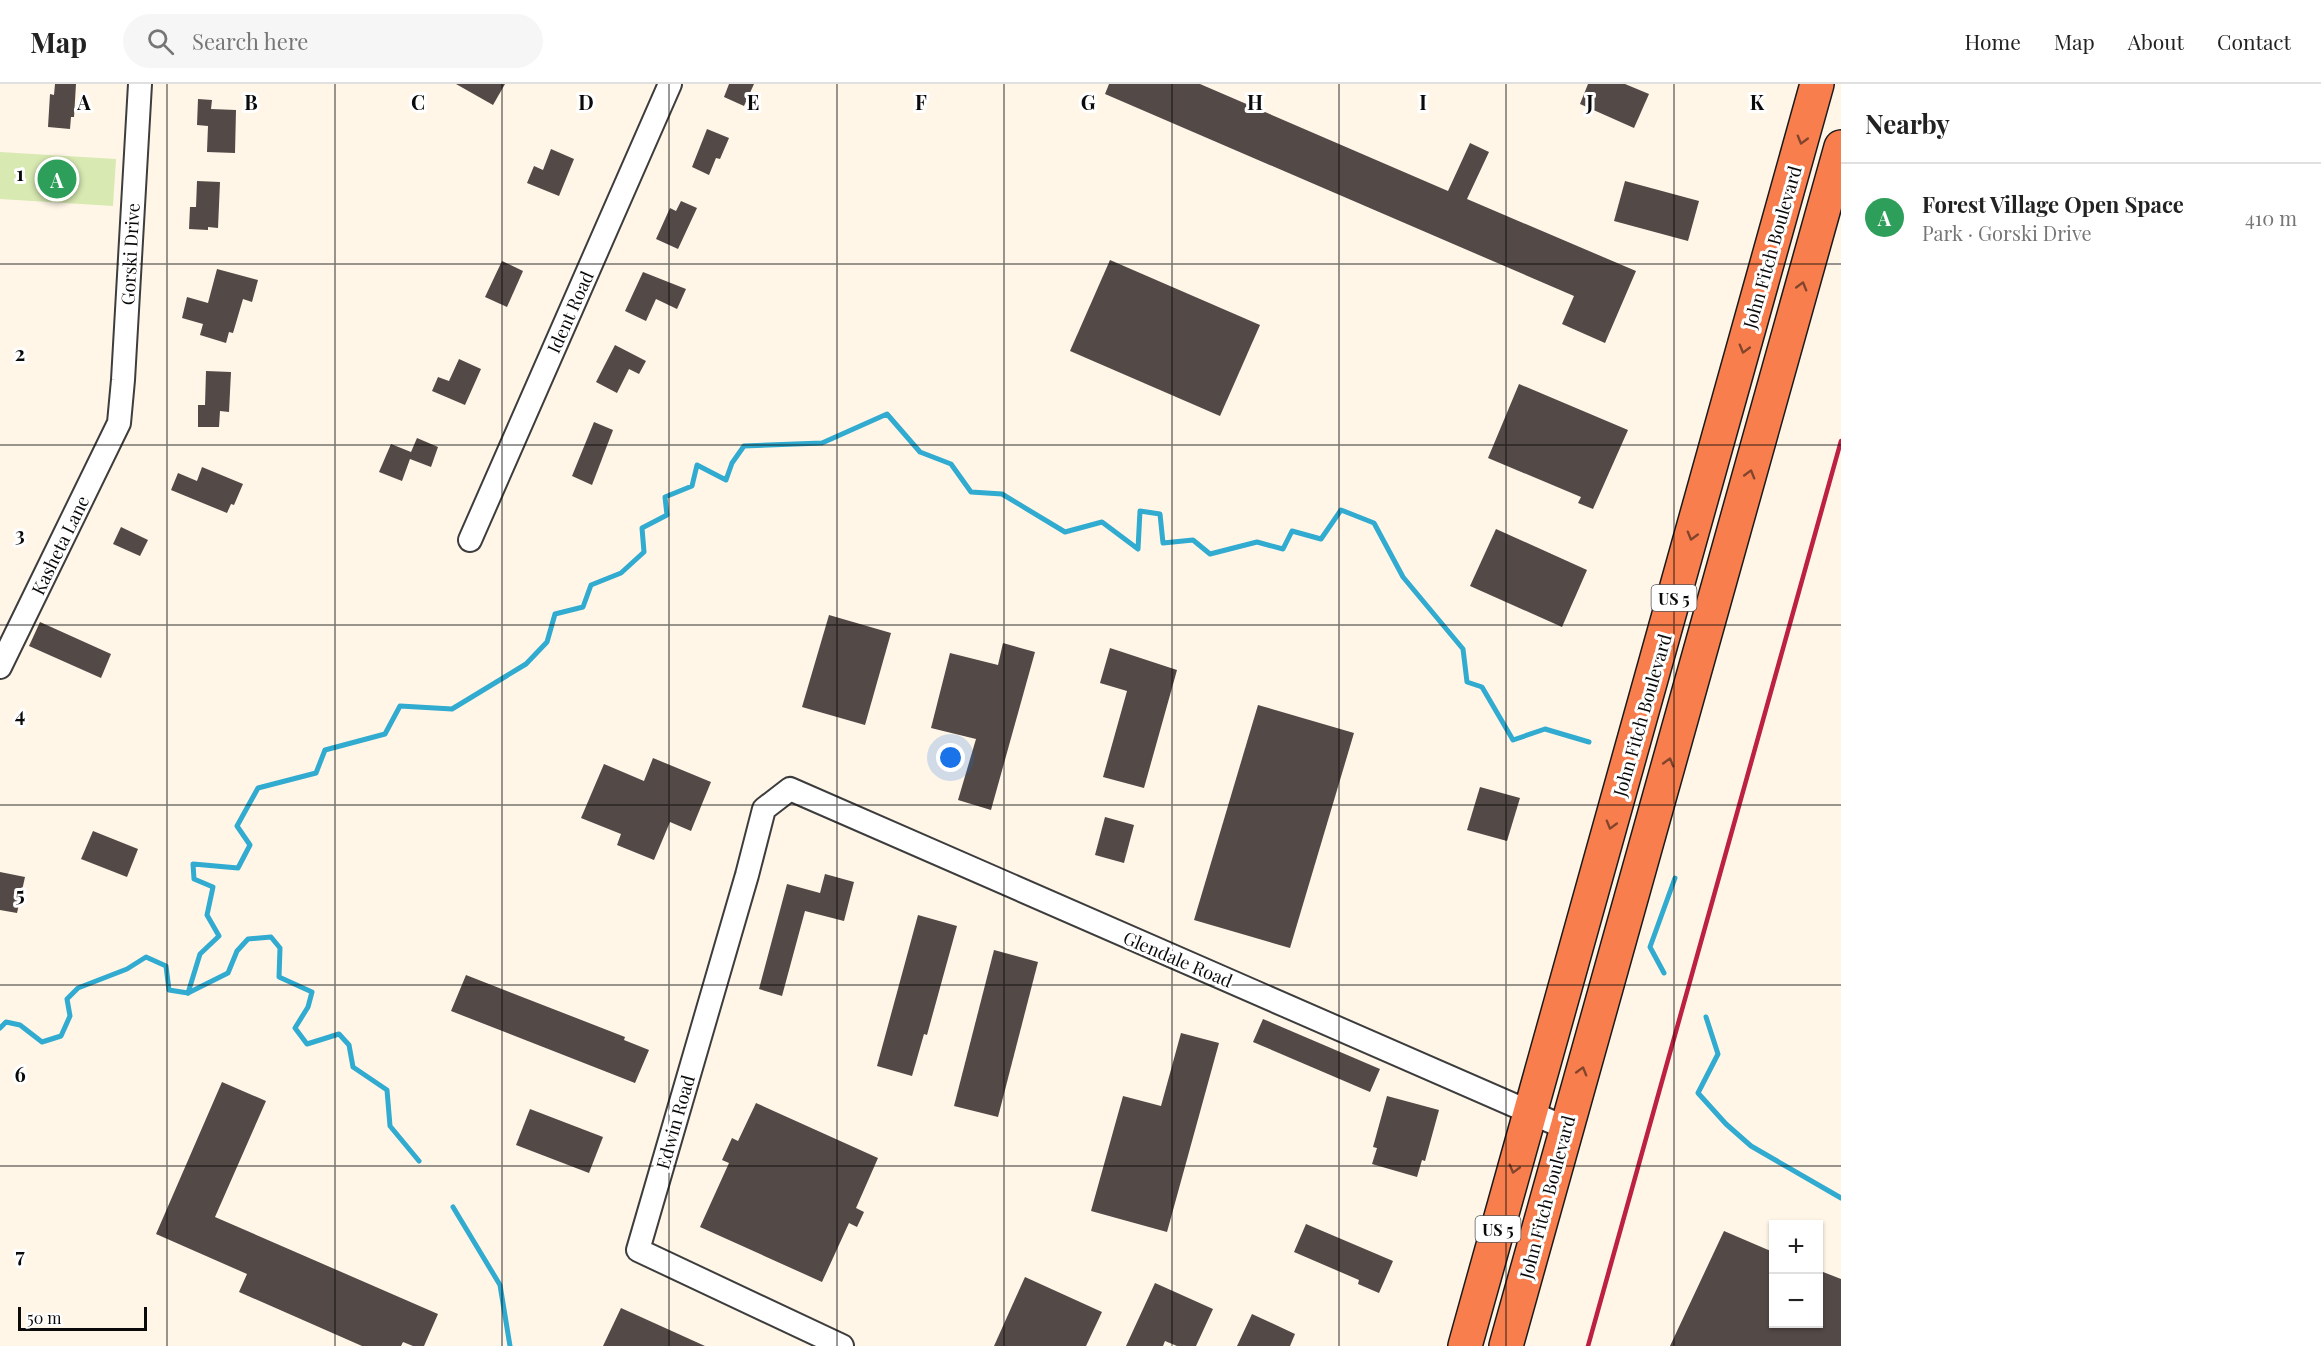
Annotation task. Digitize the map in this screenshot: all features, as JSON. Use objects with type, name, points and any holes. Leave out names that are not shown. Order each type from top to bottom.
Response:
[{"type":"highway","name":"John Fitch Boulevard","points":[[1465,1346],[1818,84]]},
{"type":"highway","name":"John Fitch Boulevard","points":[[1506,1346],[1841,147]]},
{"type":"street","name":"Gorski Drive","points":[[118,423],[124,368],[140,84]]},
{"type":"street","name":"Ident Road","points":[[470,540],[670,84]]},
{"type":"street","name":"Kasheta Lane","points":[[0,667],[118,423]]},
{"type":"street","name":"Glendale Road","points":[[789,789],[1566,1128]]},
{"type":"street","name":"Edwin Road","points":[[789,789],[764,809],[638,1250],[842,1346]]},
{"type":"green space","points":[[0,152],[116,159],[113,206],[0,199]]},
{"type":"building","points":[[55,84],[76,84],[74,117],[71,117],[70,129],[48,127],[50,94],[54,95]]},
{"type":"building","points":[[456,84],[505,84],[493,105]]},
{"type":"building","points":[[729,84],[754,84],[744,106],[724,97]]},
{"type":"building","points":[[1109,84],[1200,84],[1448,191],[1470,143],[1489,152],[1467,199],[1636,271],[1605,343],[1562,324],[1574,296],[1105,94]]},
{"type":"building","points":[[1588,84],[1625,84],[1649,94],[1634,128],[1580,104]]},
{"type":"building","points":[[198,99],[212,100],[211,109],[236,110],[235,153],[207,152],[208,126],[197,125]]},
{"type":"building","points":[[707,129],[729,138],[720,159],[716,158],[709,175],[692,167]]},
{"type":"building","points":[[551,149],[574,159],[559,196],[527,183],[534,166],[543,170]]},
{"type":"building","points":[[197,181],[220,182],[218,228],[189,229],[190,207],[196,207]]},
{"type":"building","points":[[1625,181],[1699,201],[1688,241],[1614,221]]},
{"type":"building","points":[[681,201],[697,208],[678,249],[656,239],[670,208],[676,211]]},
{"type":"building","points":[[1110,260],[1260,325],[1220,416],[1070,351]]},
{"type":"building","points":[[502,261],[523,271],[507,307],[485,297]]},
{"type":"building","points":[[217,269],[258,280],[252,302],[243,299],[233,333],[229,332],[226,343],[200,335],[203,324],[182,318],[187,297],[208,303]]},
{"type":"building","points":[[643,272],[686,289],[677,309],[656,299],[646,321],[625,311]]},
{"type":"building","points":[[615,345],[646,361],[639,374],[629,369],[617,393],[596,382]]},
{"type":"building","points":[[459,359],[481,369],[465,405],[432,391],[438,377],[449,381]]},
{"type":"building","points":[[206,371],[231,372],[229,412],[220,411],[219,427],[198,427],[198,405],[205,405]]},
{"type":"building","points":[[1519,384],[1628,430],[1593,509],[1578,503],[1581,497],[1488,458]]},
{"type":"building","points":[[594,422],[613,430],[592,485],[572,476]]},
{"type":"building","points":[[417,438],[438,447],[431,467],[410,459],[402,481],[379,472],[391,444],[411,452]]},
{"type":"building","points":[[202,467],[243,484],[234,505],[231,504],[227,513],[171,490],[178,473],[197,481]]},
{"type":"building","points":[[121,527],[148,540],[140,556],[113,544]]},
{"type":"building","points":[[1496,529],[1587,570],[1562,627],[1470,586]]},
{"type":"building","points":[[829,615],[891,633],[865,725],[802,707]]},
{"type":"building","points":[[40,622],[111,654],[101,678],[29,646]]},
{"type":"building","points":[[1003,643],[1035,652],[991,810],[958,800],[976,739],[931,728],[950,653],[998,665]]},
{"type":"building","points":[[1110,648],[1177,670],[1144,788],[1103,777],[1127,691],[1100,683]]},
{"type":"building","points":[[1258,705],[1354,733],[1290,948],[1194,920]]},
{"type":"building","points":[[653,758],[711,782],[691,831],[670,822],[654,860],[617,845],[621,834],[581,818],[604,764],[644,781]]},
{"type":"building","points":[[1480,787],[1520,798],[1507,841],[1467,830]]},
{"type":"building","points":[[1105,817],[1134,825],[1124,863],[1095,855]]},
{"type":"building","points":[[93,831],[138,849],[127,877],[81,859]]},
{"type":"building","points":[[0,872],[25,877],[17,913],[0,910]]},
{"type":"building","points":[[825,874],[854,882],[844,921],[805,911],[782,996],[759,989],[787,884],[820,893]]},
{"type":"building","points":[[918,915],[957,926],[927,1035],[924,1034],[912,1076],[877,1066]]},
{"type":"building","points":[[994,950],[1038,962],[998,1117],[954,1106]]},
{"type":"building","points":[[466,975],[625,1037],[624,1040],[649,1050],[635,1083],[451,1011]]},
{"type":"building","points":[[1263,1019],[1380,1069],[1370,1092],[1253,1042]]},
{"type":"building","points":[[1181,1033],[1219,1043],[1167,1232],[1091,1211],[1123,1096],[1161,1106]]},
{"type":"building","points":[[222,1082],[266,1101],[215,1217],[438,1314],[424,1346],[413,1346],[403,1342],[401,1346],[362,1346],[239,1292],[247,1274],[156,1234]]},
{"type":"building","points":[[1387,1096],[1439,1110],[1425,1161],[1422,1160],[1417,1177],[1372,1164],[1377,1148],[1373,1147]]},
{"type":"building","points":[[756,1103],[878,1158],[856,1208],[864,1212],[857,1227],[849,1223],[822,1282],[700,1227],[729,1163],[722,1160],[732,1138],[738,1141]]},
{"type":"building","points":[[530,1109],[603,1137],[589,1173],[516,1145]]},
{"type":"building","points":[[1306,1224],[1393,1261],[1379,1293],[1358,1284],[1359,1280],[1294,1252]]},
{"type":"building","points":[[1724,1231],[1769,1250],[1769,1328],[1823,1328],[1823,1272],[1841,1279],[1841,1346],[1670,1346]]},
{"type":"building","points":[[1025,1277],[1102,1312],[1086,1346],[994,1346]]},
{"type":"building","points":[[1155,1283],[1213,1309],[1196,1346],[1177,1346],[1165,1341],[1163,1346],[1126,1346]]},
{"type":"building","points":[[621,1308],[705,1346],[603,1346]]},
{"type":"building","points":[[1252,1314],[1295,1334],[1290,1346],[1237,1346]]},
{"type":"waterway","points":[[188,993],[200,954],[219,936],[207,915],[213,887],[194,879],[193,864],[238,868],[250,845],[237,826],[258,788],[316,773],[325,750],[385,734],[400,706],[452,709],[526,664],[547,642],[555,614],[583,607],[591,585],[621,573],[644,552],[642,528],[667,515],[665,497],[692,486],[697,465],[726,480],[732,463],[744,446],[822,443],[887,414],[920,452],[951,464],[971,492],[1002,494],[1065,532],[1102,522],[1138,549],[1140,511],[1160,514],[1163,543],[1193,540],[1210,554],[1257,542],[1283,549],[1292,531],[1321,539],[1341,510],[1374,523],[1403,577],[1463,649],[1467,682],[1482,687],[1513,740],[1545,729],[1589,742]]},
{"type":"waterway","points":[[1664,973],[1650,947],[1675,878]]},
{"type":"waterway","points":[[188,993],[228,973],[237,951],[248,939],[271,937],[280,948],[279,977],[312,992],[308,1007],[295,1028],[307,1044],[339,1034],[349,1045],[353,1067],[387,1090],[390,1126],[419,1161]]},
{"type":"waterway","points":[[0,1028],[6,1022],[20,1025],[42,1042],[61,1036],[70,1016],[67,999],[78,988],[127,969],[146,957],[166,966],[169,990],[188,993]]},
{"type":"waterway","points":[[1706,1017],[1718,1054],[1698,1093],[1726,1124],[1751,1146],[1841,1198]]},
{"type":"waterway","points":[[453,1207],[500,1285],[510,1346]]},
{"type":"railway","points":[[1588,1346],[1841,441]]},
{"type":"place","name":"Forest Village Open Space","points":[[57,179]]}]
